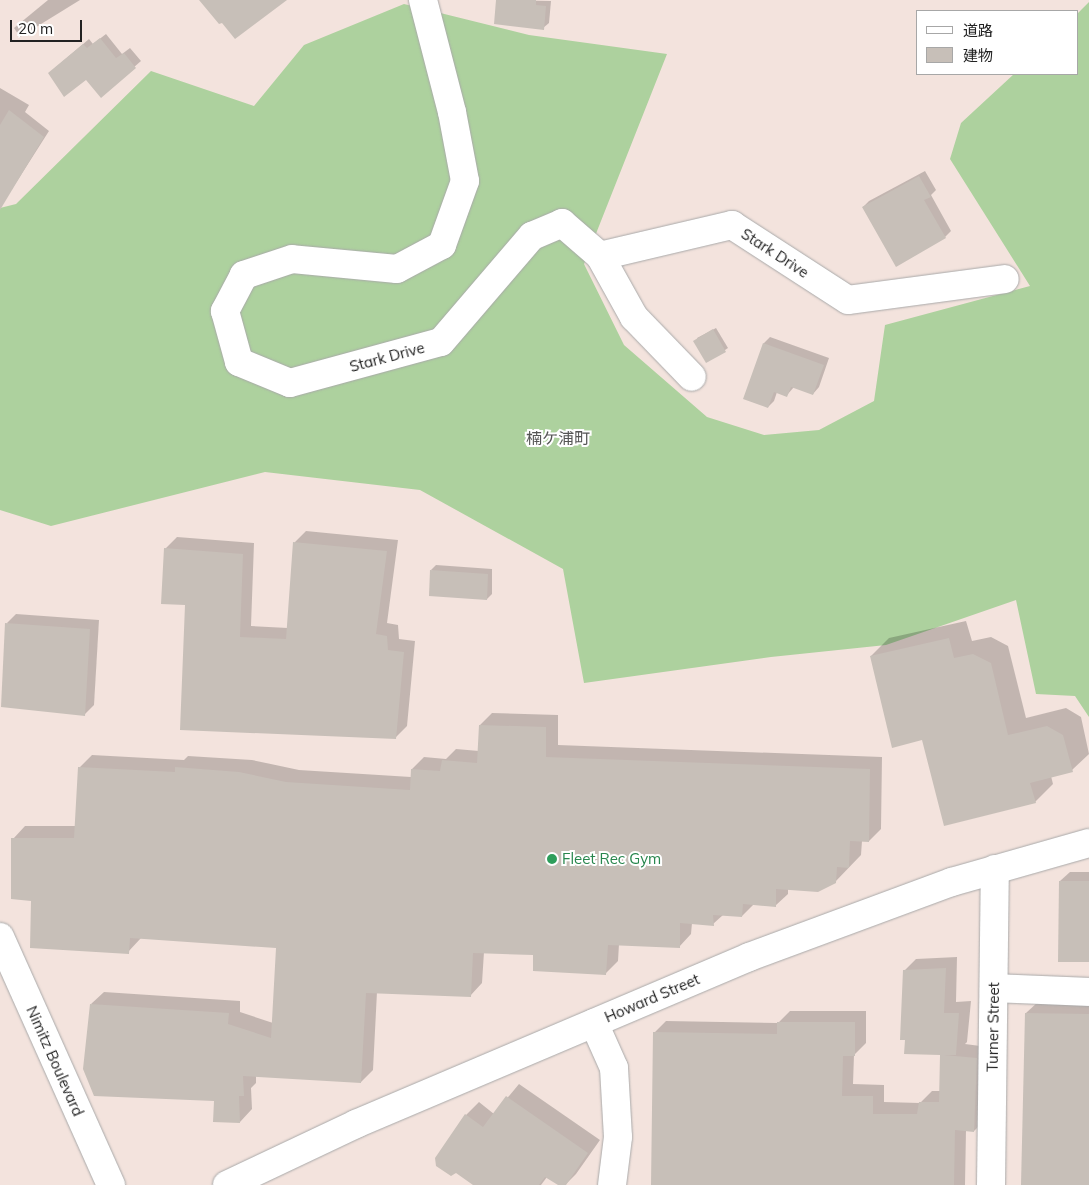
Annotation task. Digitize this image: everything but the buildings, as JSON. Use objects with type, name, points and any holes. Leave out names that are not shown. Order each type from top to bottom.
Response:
[{"type":"street","name":"Stark Drive","points":[[422,0],[452,112],[465,181],[442,245],[397,269],[292,258],[244,275],[225,311],[239,362],[290,382],[441,342],[532,236],[562,223],[600,256],[732,225],[848,300],[1004,279]]},
{"type":"street","points":[[600,256],[634,317],[692,377]]},
{"type":"street","name":"Howard Street","points":[[227,1185],[356,1124],[749,957],[995,869],[1089,843]]},
{"type":"street","name":"Turner Street","points":[[991,1185],[995,869]]},
{"type":"street","name":"Nimitz Boulevard","points":[[0,937],[111,1185]]},
{"type":"street","points":[[994,988],[1089,992]]},
{"type":"street","points":[[594,1023],[614,1068],[618,1137],[612,1185]]},
{"type":"shaded area","points":[[0,0],[1089,0],[1089,1185],[0,1185]]},
{"type":"green space","points":[[1089,2],[1089,717],[1075,696],[1036,694],[1016,600],[886,645],[771,657],[584,683],[563,569],[420,490],[265,472],[51,526],[0,510],[0,208],[16,204],[151,71],[254,106],[304,45],[404,4],[529,35],[667,54],[584,264],[624,345],[707,417],[764,435],[819,430],[874,401],[885,325],[1030,286],[950,159],[961,123],[1013,75],[1079,75],[1079,12]]},
{"type":"place","name":"Fleet Rec Gym","points":[[552,859]]},
{"type":"district","name":"楠ケ浦町","points":[[558,438]]}]
